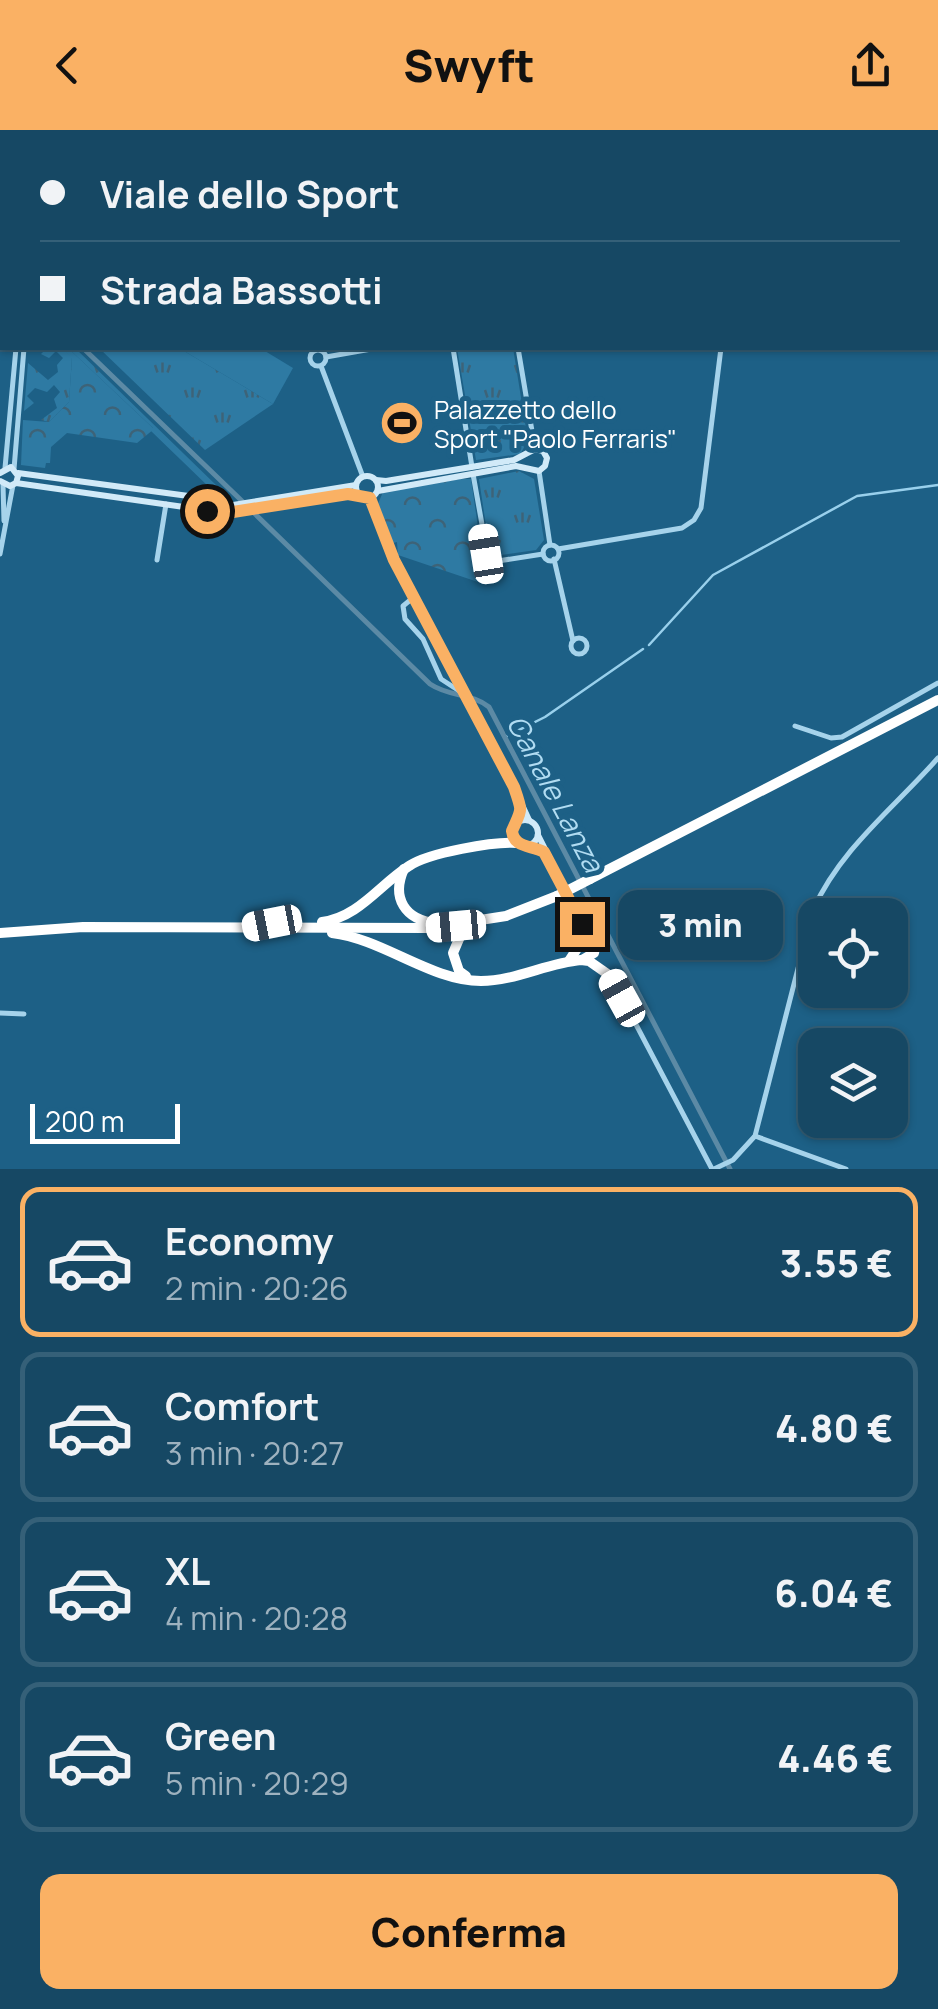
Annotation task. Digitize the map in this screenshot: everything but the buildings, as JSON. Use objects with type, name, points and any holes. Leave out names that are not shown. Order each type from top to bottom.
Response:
[{"type":"highway","points":[[481,981],[458,971],[452,953],[462,932],[502,922],[557,896],[938,700]]},
{"type":"highway","points":[[496,844],[516,826]]},
{"type":"highway","points":[[252,927],[330,921],[356,908],[416,862],[496,844],[523,844]]},
{"type":"highway","points":[[405,868],[399,880],[399,900],[404,909],[426,922],[523,910]]},
{"type":"highway","points":[[0,933],[83,927],[429,928],[523,910]]},
{"type":"highway","points":[[575,958],[582,941],[582,924]]},
{"type":"highway","points":[[252,927],[271,932],[353,936],[444,973],[481,981],[575,958],[590,946],[595,948]]},
{"type":"highway","points":[[575,958],[589,961],[609,975]]},
{"type":"street","points":[[0,554],[14,484],[6,471],[16,350]]},
{"type":"street","points":[[6,471],[24,350]]},
{"type":"street","points":[[326,357],[310,350],[311,362],[321,366],[363,477],[357,489]]},
{"type":"street","points":[[326,357],[366,350]]},
{"type":"street","points":[[453,350],[488,558],[498,561],[544,554],[550,545],[538,470]]},
{"type":"street","points":[[518,350],[536,449]]},
{"type":"street","points":[[550,545],[558,549],[682,528],[694,520],[701,508],[722,350]]},
{"type":"street","points":[[321,366],[326,357]]},
{"type":"street","points":[[0,376],[13,378]]},
{"type":"street","points":[[370,498],[378,491],[526,456],[536,449]]},
{"type":"street","points":[[363,477],[386,482],[473,470],[527,466],[538,470],[545,466],[547,458],[536,449]]},
{"type":"street","points":[[526,456],[527,466]]},
{"type":"street","points":[[6,471],[190,496],[239,508]]},
{"type":"street","points":[[376,480],[378,491]]},
{"type":"street","points":[[4,529],[2,483],[219,513],[357,489],[370,498],[394,560],[713,1169],[733,1160],[754,1136],[812,910],[822,890],[856,841],[938,758]]},
{"type":"street","points":[[123,498],[124,487]]},
{"type":"street","points":[[189,507],[190,496]]},
{"type":"street","points":[[158,560],[166,504]]},
{"type":"street","points":[[558,549],[554,560],[573,641]]},
{"type":"street","points":[[544,554],[554,560]]},
{"type":"street","points":[[414,597],[403,606],[405,619],[423,639],[442,679],[462,690],[474,712],[473,718]]},
{"type":"street","points":[[795,726],[831,738],[842,737],[938,683]]},
{"type":"street","points":[[520,805],[516,826],[523,844],[544,852]]},
{"type":"street","points":[[516,826],[529,820]]},
{"type":"street","points":[[523,844],[538,835]]},
{"type":"street","points":[[0,1013],[24,1014]]},
{"type":"street","points":[[754,1136],[846,1169]]},
{"type":"green space","points":[[45,350],[63,350],[72,357],[69,402],[49,422],[41,420],[57,408],[54,399],[60,392],[54,385],[47,392],[35,388],[27,396],[34,403],[24,411],[28,363],[48,380],[58,372],[57,365],[63,358],[56,351],[49,358],[41,354]]},
{"type":"green space","points":[[63,350],[70,350],[154,429],[137,443],[67,433],[51,447],[50,463],[45,468],[21,465],[23,420],[49,422],[69,402],[72,358]]},
{"type":"green space","points":[[70,350],[77,350],[219,488],[210,488],[151,431],[153,428]]},
{"type":"green space","points":[[101,350],[182,350],[273,404],[205,450]]},
{"type":"green space","points":[[182,350],[263,350],[293,368],[273,404]]},
{"type":"green space","points":[[457,350],[513,350],[528,441],[520,454],[476,460]]},
{"type":"green space","points":[[519,471],[534,479],[544,540],[536,550],[494,556],[490,552],[479,479]]},
{"type":"green space","points":[[471,479],[483,562],[478,582],[398,555],[397,542],[393,543],[377,506],[383,492]]},
{"type":"waterway","name":"Canale Lanza","points":[[85,350],[243,502]]},
{"type":"waterway","points":[[649,645],[713,575],[857,496],[938,485]]},
{"type":"waterway","name":"Canale Lanza","points":[[251,510],[430,684],[489,707],[730,1169]]},
{"type":"waterway","points":[[505,737],[545,717],[643,649]]},
{"type":"place","name":"Palazzetto dello Sport \"Paolo Ferraris\"","points":[[402,423]]},
{"type":"route","points":[[207,511],[233,512],[358,493],[370,498],[394,560],[514,787],[520,813],[513,838],[521,845],[544,852],[582,924]]}]
